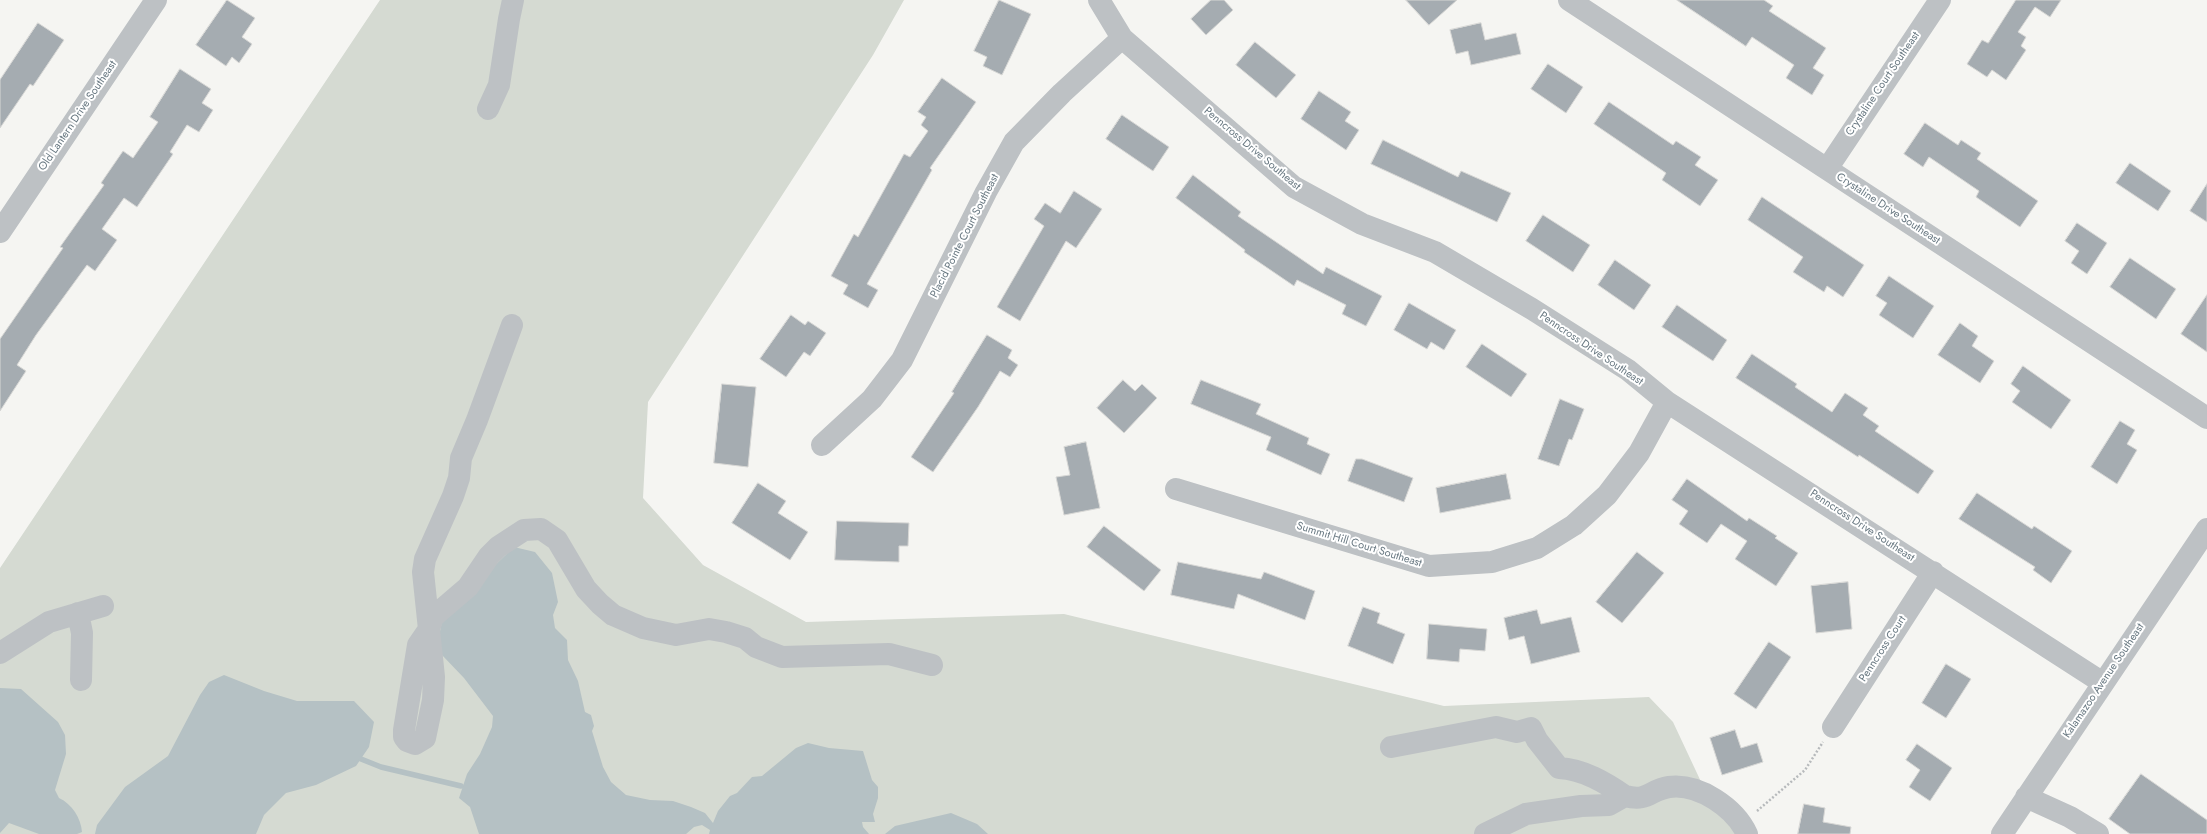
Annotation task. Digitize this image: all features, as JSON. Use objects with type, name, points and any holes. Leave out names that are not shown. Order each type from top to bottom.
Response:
[{"type":"street","name":"Old Lantern Drive Southeast","points":[[0,232],[156,0]]},
{"type":"street","points":[[488,109],[499,85],[508,19],[513,0]]},
{"type":"street","name":"Penncross Drive Southeast","points":[[1099,0],[1122,38],[1294,187],[1362,224],[1434,252],[1532,310],[1628,370],[1667,402],[1933,572],[2103,683]]},
{"type":"street","name":"Crystaline Drive Southeast","points":[[1569,0],[2207,418]]},
{"type":"street","name":"Crystaline Court Southeast","points":[[1827,169],[1940,0]]},
{"type":"street","name":"Placid Pointe Court Southeast","points":[[822,445],[872,399],[902,360],[986,192],[1014,142],[1062,93],[1122,38]]},
{"type":"street","points":[[512,325],[477,420],[461,458],[459,478],[453,496],[425,559],[423,572],[429,629],[433,617],[468,587],[489,556],[498,547],[524,530],[541,529],[557,540],[586,589],[600,604],[614,615],[644,628],[676,635],[709,629],[726,632],[745,638],[756,647],[782,657],[889,654],[932,665]]},
{"type":"street","name":"Summit Hill Court Southeast","points":[[1176,489],[1429,566],[1492,562],[1537,548],[1574,525],[1607,495],[1639,453],[1667,402]]},
{"type":"street","name":"Kalamazoo Avenue Southeast","points":[[2002,834],[2207,529]]},
{"type":"street","name":"Penncross Court","points":[[1833,727],[1933,572]]},
{"type":"street","points":[[0,653],[49,622],[103,606]]},
{"type":"street","points":[[78,613],[82,633],[81,680]]},
{"type":"street","points":[[1391,747],[1496,727],[1517,732],[1531,728],[1537,740],[1559,768],[1580,771],[1611,786],[1625,796],[1638,799],[1668,787],[1690,789],[1722,805],[1745,829]]},
{"type":"street","points":[[1485,834],[1526,814],[1581,806],[1609,805],[1625,796]]},
{"type":"street","points":[[2026,797],[2070,816],[2098,834]]},
{"type":"path","points":[[1745,829],[1805,770],[1833,727]]},
{"type":"shaded area","points":[[380,0],[904,0],[873,55],[648,402],[643,498],[703,565],[806,622],[1064,614],[1444,706],[1649,697],[1673,722],[1703,786],[1753,834],[0,834],[0,568]]},
{"type":"shaded area","points":[[514,547],[535,552],[552,573],[558,602],[553,615],[555,628],[567,640],[568,660],[578,681],[585,712],[591,715],[594,726],[592,731],[603,767],[611,782],[626,795],[650,800],[673,801],[705,813],[713,823],[718,811],[730,796],[737,793],[752,777],[762,776],[796,748],[808,743],[829,748],[863,751],[872,780],[878,787],[878,798],[873,814],[875,822],[862,822],[863,827],[869,834],[709,834],[710,830],[702,825],[694,827],[686,834],[479,834],[470,807],[459,798],[467,774],[480,754],[492,727],[493,716],[464,678],[442,655],[437,645],[442,622],[487,573]]},
{"type":"shaded area","points":[[224,675],[264,691],[297,701],[354,701],[374,722],[369,747],[356,766],[316,785],[286,793],[264,815],[256,834],[95,834],[97,825],[125,787],[168,756],[200,695],[209,682]]},
{"type":"shaded area","points":[[0,688],[21,689],[58,722],[65,735],[66,754],[55,790],[59,798],[68,804],[75,812],[80,822],[82,832],[77,834],[39,834],[9,823],[0,833]]},
{"type":"shaded area","points":[[951,813],[977,824],[988,834],[885,834],[895,826]]},
{"type":"building","points":[[227,0],[255,18],[242,37],[252,44],[239,63],[232,57],[226,66],[196,45]]},
{"type":"building","points":[[999,0],[1031,14],[1002,75],[983,66],[987,57],[974,51]]},
{"type":"building","points":[[1211,0],[1224,0],[1233,10],[1206,35],[1191,19]]},
{"type":"building","points":[[1406,0],[1457,0],[1429,25]]},
{"type":"building","points":[[1677,0],[1764,0],[1773,6],[1769,11],[1826,48],[1813,68],[1824,75],[1812,95],[1786,78],[1794,65],[1752,37],[1746,46]]},
{"type":"building","points":[[2016,0],[2061,0],[2050,17],[2035,7],[2018,32],[2026,37],[2021,46],[2026,50],[2006,80],[1992,70],[1987,77],[1967,64],[1982,40],[1988,43]]},
{"type":"building","points":[[38,23],[64,40],[33,86],[30,84],[0,128],[0,80]]},
{"type":"building","points":[[1481,23],[1485,40],[1516,33],[1521,54],[1471,65],[1468,51],[1456,54],[1450,30]]},
{"type":"building","points":[[1255,42],[1296,75],[1276,98],[1236,65]]},
{"type":"building","points":[[1548,64],[1583,87],[1566,113],[1531,89]]},
{"type":"building","points":[[180,69],[211,89],[202,103],[213,110],[199,132],[187,125],[170,152],[173,154],[137,207],[124,198],[102,229],[117,240],[95,271],[87,265],[36,335],[17,365],[26,371],[0,411],[0,339],[63,248],[60,247],[104,185],[101,183],[123,151],[133,158],[158,122],[150,117]]},
{"type":"building","points":[[942,78],[976,102],[930,168],[932,170],[867,284],[878,290],[868,308],[843,294],[848,285],[831,276],[854,234],[858,237],[904,154],[910,157],[928,131],[921,125],[926,117],[918,112]]},
{"type":"building","points":[[1319,91],[1351,112],[1345,121],[1359,130],[1346,150],[1301,119]]},
{"type":"building","points":[[1609,102],[1673,145],[1676,141],[1701,157],[1695,165],[1718,180],[1700,206],[1662,180],[1666,173],[1594,124]]},
{"type":"building","points":[[1122,115],[1169,147],[1153,171],[1106,139]]},
{"type":"building","points":[[1925,123],[1958,145],[1961,140],[1981,153],[1977,159],[2038,201],[2020,227],[1976,197],[1979,191],[1929,157],[1923,167],[1904,154]]},
{"type":"building","points":[[1383,140],[1458,177],[1461,171],[1511,193],[1497,222],[1371,164]]},
{"type":"building","points":[[2130,163],[2171,191],[2158,211],[2116,183]]},
{"type":"building","points":[[1193,175],[1241,212],[1238,216],[1323,274],[1326,267],[1382,296],[1366,326],[1342,314],[1346,305],[1297,280],[1294,286],[1244,252],[1245,250],[1176,198]]},
{"type":"building","points":[[2207,184],[2207,222],[2190,211]]},
{"type":"building","points":[[1074,191],[1102,209],[1076,248],[1066,241],[1020,321],[997,307],[1044,226],[1034,219],[1045,203],[1060,213]]},
{"type":"building","points":[[1762,197],[1864,265],[1843,297],[1827,286],[1824,292],[1793,272],[1803,257],[1748,220]]},
{"type":"building","points":[[1543,215],[1590,245],[1573,272],[1526,241]]},
{"type":"building","points":[[2077,223],[2107,243],[2087,274],[2071,263],[2079,251],[2065,241]]},
{"type":"building","points":[[2130,258],[2176,289],[2156,319],[2110,287]]},
{"type":"building","points":[[1615,260],[1651,285],[1634,310],[1598,285]]},
{"type":"building","points":[[1889,276],[1934,306],[1913,338],[1879,315],[1887,303],[1876,296]]},
{"type":"building","points":[[2207,295],[2207,352],[2181,334]]},
{"type":"building","points":[[1409,303],[1456,330],[1444,350],[1431,342],[1427,349],[1394,330]]},
{"type":"building","points":[[1677,305],[1727,340],[1713,361],[1662,327]]},
{"type":"building","points":[[791,315],[805,325],[808,321],[826,333],[810,356],[804,352],[786,377],[760,359]]},
{"type":"building","points":[[1960,323],[1978,336],[1972,346],[1994,361],[1980,383],[1938,355]]},
{"type":"building","points":[[987,335],[1012,350],[1008,358],[1018,365],[1010,377],[1000,371],[978,407],[933,472],[911,457],[954,393],[952,392]]},
{"type":"building","points":[[1482,344],[1527,374],[1511,397],[1466,367]]},
{"type":"building","points":[[1752,354],[1797,384],[1795,387],[1832,412],[1845,393],[1868,408],[1863,415],[1879,426],[1875,431],[1934,471],[1918,494],[1736,378]]},
{"type":"building","points":[[2023,366],[2071,400],[2051,429],[2012,402],[2020,391],[2011,384]]},
{"type":"building","points":[[1123,380],[1135,391],[1142,384],[1157,398],[1124,433],[1097,408]]},
{"type":"building","points":[[1201,380],[1261,404],[1256,414],[1309,438],[1307,444],[1330,454],[1321,475],[1266,450],[1271,437],[1191,404]]},
{"type":"building","points":[[722,384],[756,387],[748,467],[714,463]]},
{"type":"building","points":[[1560,399],[1584,409],[1572,440],[1569,439],[1559,466],[1538,459]]},
{"type":"building","points":[[2120,421],[2135,430],[2127,444],[2137,450],[2117,484],[2091,467]]},
{"type":"building","points":[[1086,442],[1100,508],[1064,515],[1056,477],[1070,475],[1064,447]]},
{"type":"building","points":[[1356,459],[1362,459],[1413,478],[1404,502],[1348,481]]},
{"type":"building","points":[[1506,474],[1511,499],[1440,513],[1436,488]]},
{"type":"building","points":[[1687,479],[1747,521],[1749,518],[1777,536],[1775,538],[1798,553],[1776,586],[1735,559],[1747,541],[1721,524],[1707,543],[1679,524],[1688,511],[1672,500]]},
{"type":"building","points":[[758,483],[786,501],[778,513],[808,532],[790,560],[732,523]]},
{"type":"building","points":[[1977,493],[2032,529],[2034,526],[2072,551],[2051,583],[2033,570],[2035,567],[1959,519]]},
{"type":"building","points":[[837,521],[909,523],[908,546],[899,546],[899,562],[835,560]]},
{"type":"building","points":[[1104,526],[1161,570],[1144,591],[1087,547]]},
{"type":"building","points":[[1637,552],[1664,573],[1622,623],[1596,602]]},
{"type":"building","points":[[1178,562],[1261,579],[1264,572],[1315,591],[1305,620],[1238,594],[1234,609],[1171,595]]},
{"type":"building","points":[[1848,582],[1852,629],[1816,633],[1811,586]]},
{"type":"building","points":[[1363,607],[1380,613],[1377,623],[1405,634],[1393,664],[1348,646]]},
{"type":"building","points":[[1537,610],[1541,624],[1571,617],[1580,652],[1531,664],[1524,636],[1509,640],[1504,618]]},
{"type":"building","points":[[1429,624],[1487,629],[1485,651],[1460,649],[1459,662],[1427,659]]},
{"type":"building","points":[[1769,642],[1791,657],[1756,709],[1734,694]]},
{"type":"building","points":[[1946,664],[1971,679],[1946,718],[1922,703]]},
{"type":"building","points":[[1735,730],[1741,748],[1757,743],[1763,762],[1722,775],[1710,738]]},
{"type":"building","points":[[1917,744],[1952,768],[1930,801],[1909,787],[1920,770],[1906,760]]},
{"type":"building","points":[[2141,774],[2207,820],[2207,834],[2130,834],[2109,819]]},
{"type":"building","points":[[1804,804],[1825,808],[1823,822],[1851,827],[1850,834],[1798,834]]},
{"type":"waterway","points":[[361,759],[381,767],[461,786]]}]
